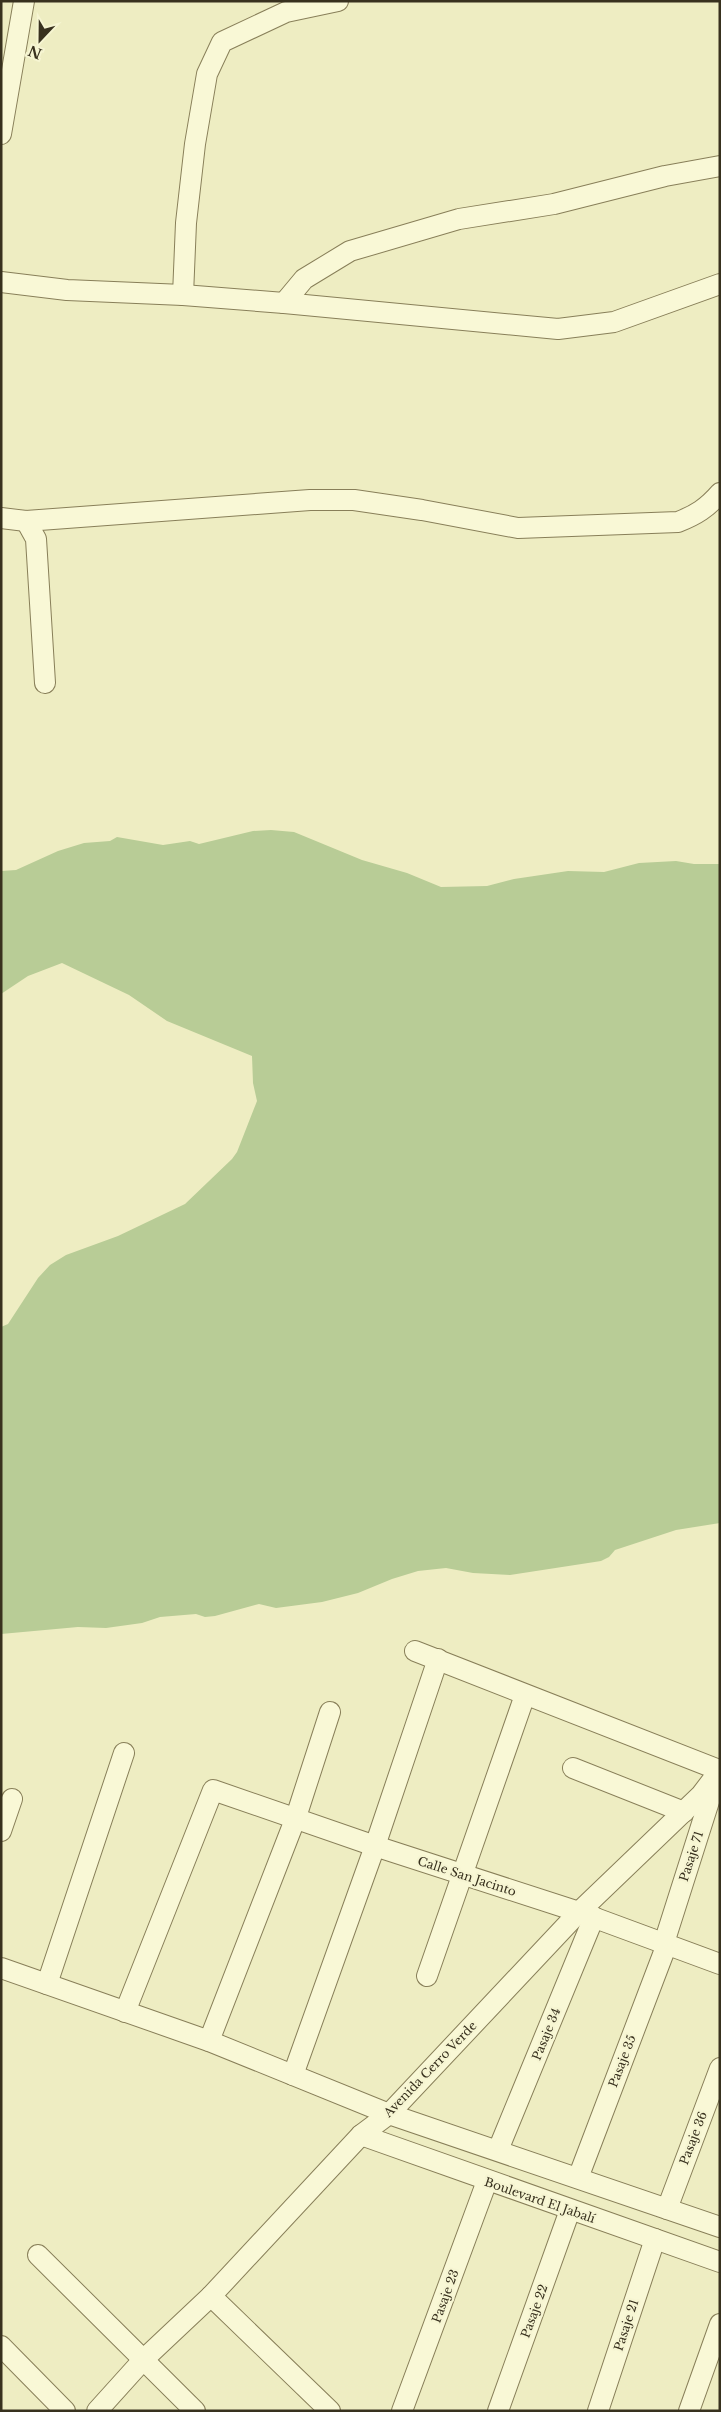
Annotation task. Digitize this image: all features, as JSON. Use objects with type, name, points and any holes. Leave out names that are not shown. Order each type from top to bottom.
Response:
[{"type":"street","points":[[1,134],[24,1]]},
{"type":"street","points":[[183,295],[186,223],[195,144],[207,74],[222,42],[286,12],[338,1]]},
{"type":"street","points":[[284,303],[304,278],[350,251],[458,218],[554,204],[665,176],[720,166]]},
{"type":"street","points":[[1,282],[67,290],[183,295],[284,303],[558,329],[614,322],[720,284]]},
{"type":"street","points":[[1,518],[26,521],[319,500],[354,500],[422,510],[518,528],[678,522],[694,516],[707,508],[720,493]]},
{"type":"street","points":[[26,521],[36,539],[45,684]]},
{"type":"street","points":[[415,1651],[719,1770]]},
{"type":"street","points":[[293,2075],[375,1846],[438,1659]]},
{"type":"street","points":[[427,1976],[525,1695]]},
{"type":"street","points":[[209,2041],[296,1817],[330,1712]]},
{"type":"street","points":[[47,1984],[124,1754]]},
{"type":"street","points":[[573,1768],[684,1812]]},
{"type":"street","name":"Avenida Cerro Verde","points":[[97,2411],[143,2360],[211,2296],[361,2135],[389,2114],[586,1914],[701,1795],[719,1770]]},
{"type":"street","name":"Pasaje 71","points":[[665,1943],[719,1770]]},
{"type":"street","name":"Calle San Jacinto","points":[[125,2012],[213,1790],[296,1817],[375,1846],[586,1914],[720,1964]]},
{"type":"street","points":[[1,1831],[12,1800]]},
{"type":"street","name":"Pasaje 34","points":[[498,2150],[586,1914]]},
{"type":"street","name":"Pasaje 35","points":[[578,2178],[665,1943]]},
{"type":"street","points":[[1,1968],[209,2041],[389,2114],[720,2227]]},
{"type":"street","name":"Pasaje 36","points":[[666,2209],[720,2068]]},
{"type":"street","name":"Boulevard El Jabalí","points":[[361,2135],[487,2182],[720,2262]]},
{"type":"street","name":"Pasaje 23","points":[[402,2411],[487,2182]]},
{"type":"street","name":"Pasaje 22","points":[[498,2411],[570,2210]]},
{"type":"street","name":"Pasaje 21","points":[[598,2411],[654,2239]]},
{"type":"street","points":[[38,2255],[195,2411]]},
{"type":"street","points":[[211,2296],[330,2411]]},
{"type":"street","points":[[689,2411],[720,2324]]},
{"type":"street","points":[[1,2346],[64,2411]]},
{"type":"green space","points":[[253,831],[294,832],[362,860],[407,873],[441,887],[487,886],[514,879],[568,871],[604,872],[639,863],[676,861],[694,864],[720,864],[720,1523],[676,1530],[615,1550],[609,1557],[601,1561],[510,1575],[473,1573],[446,1568],[418,1571],[358,1593],[322,1602],[276,1608],[259,1604],[215,1616],[205,1617],[196,1614],[160,1617],[142,1623],[106,1628],[78,1627],[1,1634],[1,1327],[8,1324],[38,1278],[50,1265],[66,1255],[118,1236],[185,1204],[237,1152],[257,1101],[253,1083],[252,1056],[167,1021],[129,995],[62,963],[28,976],[1,994],[1,871],[16,870],[58,851],[84,843],[110,841],[117,837],[163,845],[190,841],[199,844]]}]
